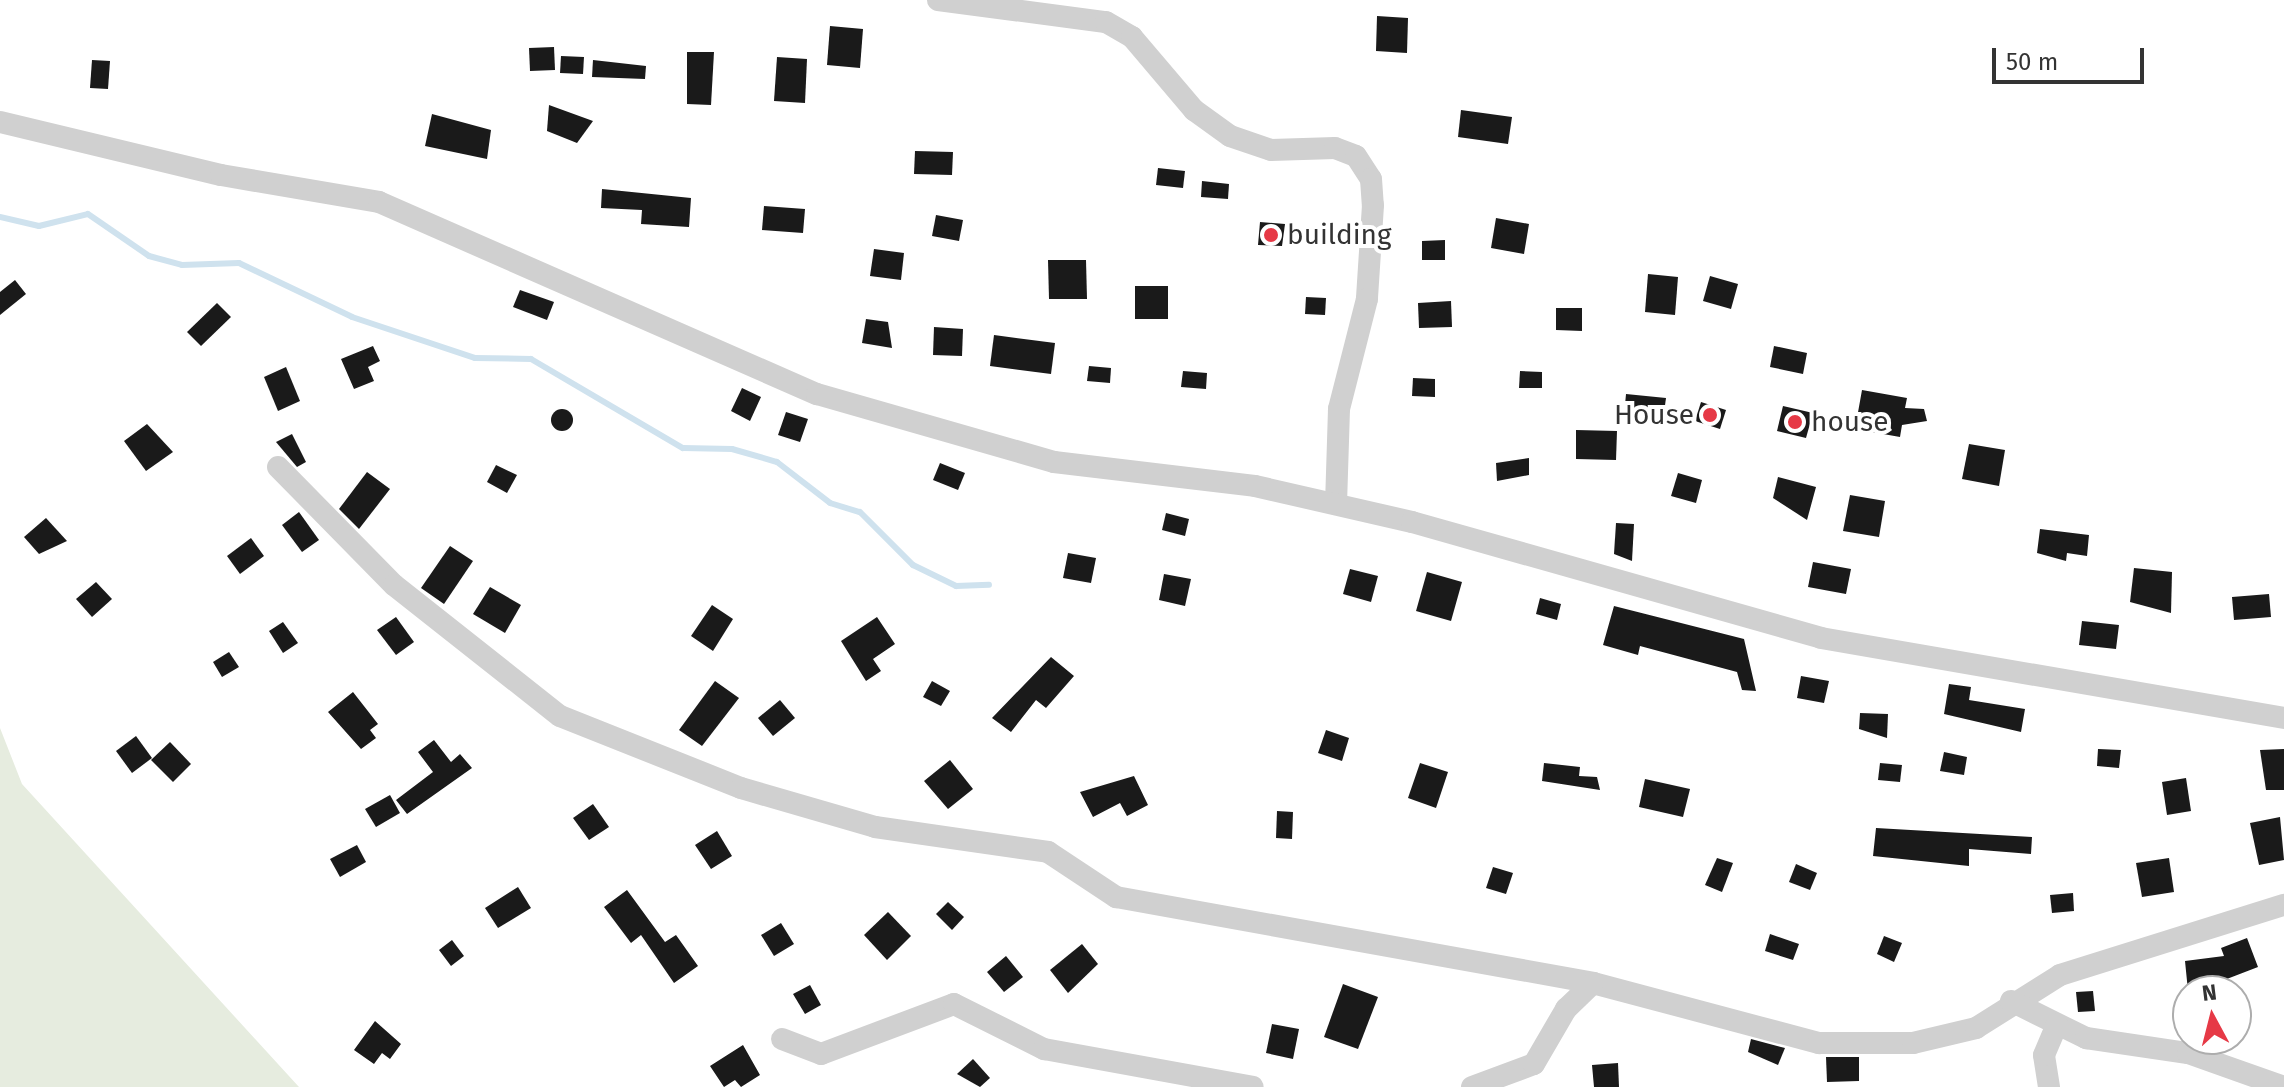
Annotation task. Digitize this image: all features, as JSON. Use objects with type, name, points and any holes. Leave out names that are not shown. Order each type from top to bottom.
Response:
[{"type":"street","points":[[938,0],[1106,22],[1132,37],[1194,110],[1230,136],[1271,150],[1335,148],[1356,156],[1371,179],[1373,205],[1367,299],[1339,409],[1336,504]]},
{"type":"street","points":[[0,122],[221,175],[379,202],[817,394],[1054,462],[1255,486],[1336,504],[1821,638],[2284,718]]},
{"type":"street","points":[[278,467],[394,585],[560,716],[602,738],[875,827],[1048,852],[1116,897],[1593,983],[1819,1043],[1913,1043],[1976,1028],[2011,1001],[2060,975],[2284,905]]},
{"type":"street","points":[[1472,1087],[1534,1064],[1566,1009],[1593,983]]},
{"type":"street","points":[[2011,1001],[2086,1038],[2188,1053],[2284,1087]]},
{"type":"street","points":[[782,1039],[821,1054],[954,1004],[1044,1049],[1253,1087]]},
{"type":"street","points":[[2049,1087],[2044,1055],[2057,1025]]},
{"type":"shaded area","points":[[0,728],[22,784],[299,1087],[0,1087]]},
{"type":"building","points":[[1377,16],[1408,18],[1407,53],[1376,51]]},
{"type":"building","points":[[830,26],[863,29],[860,68],[827,65]]},
{"type":"building","points":[[554,47],[555,70],[530,71],[529,48]]},
{"type":"building","points":[[687,52],[714,52],[711,105],[687,104]]},
{"type":"building","points":[[561,56],[584,57],[583,74],[560,73]]},
{"type":"building","points":[[777,57],[807,59],[805,103],[774,101]]},
{"type":"building","points":[[92,60],[110,61],[108,89],[90,88]]},
{"type":"building","points":[[593,60],[646,66],[645,79],[592,77]]},
{"type":"building","points":[[549,105],[593,121],[577,143],[547,131]]},
{"type":"building","points":[[1461,110],[1512,117],[1508,144],[1458,137]]},
{"type":"building","points":[[432,114],[491,130],[487,159],[425,146]]},
{"type":"building","points":[[915,151],[953,152],[952,175],[914,174]]},
{"type":"building","points":[[1158,168],[1185,171],[1183,188],[1156,185]]},
{"type":"building","points":[[1202,181],[1229,184],[1228,199],[1201,197]]},
{"type":"building","points":[[602,189],[691,198],[689,227],[641,224],[642,210],[601,208]]},
{"type":"building","points":[[764,206],[805,209],[803,233],[762,230]]},
{"type":"building","points":[[936,215],[963,220],[959,241],[932,236]]},
{"type":"building","points":[[1496,218],[1529,224],[1524,254],[1491,248]]},
{"type":"building","name":"building","points":[[1260,222],[1285,224],[1282,246],[1258,245]]},
{"type":"building","points":[[1445,240],[1445,260],[1422,260],[1422,241]]},
{"type":"building","points":[[874,249],[904,253],[901,280],[870,276]]},
{"type":"building","points":[[1048,260],[1086,260],[1087,299],[1049,299]]},
{"type":"building","points":[[1648,274],[1678,277],[1675,315],[1645,312]]},
{"type":"building","points":[[1710,276],[1738,284],[1731,309],[1703,301]]},
{"type":"building","points":[[15,280],[26,294],[0,315],[0,292]]},
{"type":"building","points":[[1135,286],[1168,286],[1168,319],[1135,319]]},
{"type":"building","points":[[520,290],[554,302],[547,320],[513,307]]},
{"type":"building","points":[[1306,297],[1326,298],[1325,315],[1305,314]]},
{"type":"building","points":[[1451,301],[1452,327],[1419,328],[1418,303]]},
{"type":"building","points":[[217,303],[231,317],[201,346],[187,332]]},
{"type":"building","points":[[1556,308],[1582,308],[1582,331],[1556,330]]},
{"type":"building","points":[[866,319],[888,322],[892,348],[862,343]]},
{"type":"building","points":[[934,327],[963,329],[962,356],[933,355]]},
{"type":"building","points":[[994,335],[1055,343],[1051,374],[990,366]]},
{"type":"building","points":[[373,346],[380,361],[368,367],[374,381],[354,389],[341,359]]},
{"type":"building","points":[[1774,346],[1807,353],[1803,374],[1770,367]]},
{"type":"building","points":[[1089,366],[1111,368],[1110,383],[1087,381]]},
{"type":"building","points":[[286,367],[300,401],[278,411],[264,377]]},
{"type":"building","points":[[1183,371],[1207,373],[1206,389],[1181,387]]},
{"type":"building","points":[[1520,371],[1542,372],[1542,388],[1519,388]]},
{"type":"building","points":[[1413,378],[1435,379],[1435,397],[1412,396]]},
{"type":"building","points":[[742,388],[761,397],[750,421],[731,411]]},
{"type":"building","points":[[1862,390],[1907,398],[1905,408],[1924,409],[1927,421],[1902,425],[1900,437],[1855,429]]},
{"type":"building","points":[[1626,394],[1666,398],[1663,420],[1624,416]]},
{"type":"building","name":"House","points":[[1701,402],[1726,410],[1720,429],[1695,421]]},
{"type":"building","name":"house","points":[[1783,406],[1813,413],[1806,438],[1777,431]]},
{"type":"building","points":[[562,409],[570,412],[573,420],[570,428],[562,431],[554,428],[551,420],[554,412]]},
{"type":"building","points":[[786,412],[808,419],[800,442],[778,435]]},
{"type":"building","points":[[147,424],[173,452],[146,471],[124,441]]},
{"type":"building","points":[[1576,430],[1617,431],[1616,460],[1576,459]]},
{"type":"building","points":[[292,434],[306,462],[297,467],[276,442]]},
{"type":"building","points":[[1969,444],[2005,450],[1999,486],[1962,479]]},
{"type":"building","points":[[1529,458],[1529,475],[1497,481],[1496,463]]},
{"type":"building","points":[[940,463],[965,473],[958,490],[933,480]]},
{"type":"building","points":[[496,465],[517,475],[507,493],[487,482]]},
{"type":"building","points":[[367,472],[390,489],[359,529],[339,509]]},
{"type":"building","points":[[1678,473],[1702,480],[1696,503],[1671,496]]},
{"type":"building","points":[[1778,477],[1816,487],[1807,520],[1773,498]]},
{"type":"building","points":[[1850,495],[1885,501],[1879,537],[1843,531]]},
{"type":"building","points":[[299,512],[319,540],[302,552],[282,525]]},
{"type":"building","points":[[1166,513],[1189,519],[1185,536],[1162,530]]},
{"type":"building","points":[[46,518],[67,541],[39,554],[24,537]]},
{"type":"building","points":[[1616,523],[1634,524],[1632,561],[1614,554]]},
{"type":"building","points":[[2040,529],[2089,535],[2087,556],[2067,553],[2066,561],[2037,553]]},
{"type":"building","points":[[251,538],[264,556],[240,574],[227,556]]},
{"type":"building","points":[[450,546],[473,561],[444,604],[421,588]]},
{"type":"building","points":[[1068,553],[1096,558],[1091,583],[1063,578]]},
{"type":"building","points":[[1813,562],[1851,569],[1846,594],[1808,587]]},
{"type":"building","points":[[2134,568],[2172,572],[2171,613],[2130,602]]},
{"type":"building","points":[[1350,569],[1378,576],[1371,602],[1343,594]]},
{"type":"building","points":[[1427,572],[1462,582],[1451,621],[1416,611]]},
{"type":"building","points":[[1164,574],[1191,579],[1185,606],[1159,600]]},
{"type":"building","points":[[96,582],[112,599],[92,617],[76,599]]},
{"type":"building","points":[[490,587],[521,605],[505,633],[473,614]]},
{"type":"building","points":[[2269,594],[2271,617],[2234,620],[2232,597]]},
{"type":"building","points":[[1540,598],[1561,604],[1557,620],[1536,614]]},
{"type":"building","points":[[712,605],[733,619],[713,651],[691,636]]},
{"type":"building","points":[[1614,606],[1744,639],[1756,691],[1742,690],[1737,672],[1640,646],[1638,655],[1603,645]]},
{"type":"building","points":[[396,617],[414,642],[396,655],[377,630]]},
{"type":"building","points":[[877,617],[895,644],[873,659],[881,671],[866,681],[841,641]]},
{"type":"building","points":[[2082,621],[2119,625],[2116,649],[2079,645]]},
{"type":"building","points":[[283,622],[298,643],[283,653],[269,631]]},
{"type":"building","points":[[229,652],[239,667],[222,677],[213,662]]},
{"type":"building","points":[[1051,657],[1074,676],[1046,708],[1036,700],[1011,732],[992,718]]},
{"type":"building","points":[[1801,676],[1829,681],[1824,703],[1797,698]]},
{"type":"building","points":[[715,681],[739,698],[702,746],[679,730]]},
{"type":"building","points":[[932,681],[950,691],[941,706],[923,697]]},
{"type":"building","points":[[1949,684],[1971,687],[1969,700],[2025,709],[2021,732],[1944,714]]},
{"type":"building","points":[[353,692],[378,724],[370,730],[376,738],[361,749],[328,712]]},
{"type":"building","points":[[780,700],[795,718],[773,736],[758,718]]},
{"type":"building","points":[[1860,713],[1888,714],[1887,738],[1859,729]]},
{"type":"building","points":[[1326,730],[1349,738],[1342,761],[1318,753]]},
{"type":"building","points":[[136,736],[152,758],[132,773],[116,751]]},
{"type":"building","points":[[434,740],[451,762],[460,754],[472,768],[407,814],[396,800],[433,772],[418,752]]},
{"type":"building","points":[[170,742],[191,764],[173,782],[151,760]]},
{"type":"building","points":[[2098,749],[2121,750],[2119,768],[2097,766]]},
{"type":"building","points":[[2284,749],[2284,790],[2266,790],[2260,750]]},
{"type":"building","points":[[1944,752],[1967,757],[1964,775],[1940,771]]},
{"type":"building","points":[[950,760],[973,789],[948,809],[924,781]]},
{"type":"building","points":[[1420,763],[1448,772],[1436,808],[1408,798]]},
{"type":"building","points":[[1544,763],[1580,767],[1579,776],[1597,777],[1600,790],[1542,781]]},
{"type":"building","points":[[1880,763],[1902,765],[1900,782],[1878,780]]},
{"type":"building","points":[[1134,776],[1148,805],[1127,816],[1120,803],[1093,817],[1080,792]]},
{"type":"building","points":[[2186,778],[2191,811],[2167,815],[2162,782]]},
{"type":"building","points":[[1645,779],[1690,789],[1683,817],[1639,807]]},
{"type":"building","points":[[390,795],[400,813],[376,827],[365,809]]},
{"type":"building","points":[[593,804],[609,827],[589,840],[573,818]]},
{"type":"building","points":[[1277,811],[1293,812],[1292,839],[1276,838]]},
{"type":"building","points":[[2280,817],[2284,860],[2259,865],[2250,823]]},
{"type":"building","points":[[1876,828],[2032,837],[2031,854],[1969,849],[1969,866],[1873,856]]},
{"type":"building","points":[[717,831],[732,856],[711,869],[695,845]]},
{"type":"building","points":[[357,845],[366,862],[340,877],[330,859]]},
{"type":"building","points":[[1717,858],[1733,863],[1722,892],[1705,885]]},
{"type":"building","points":[[2169,858],[2174,892],[2142,897],[2136,863]]},
{"type":"building","points":[[1796,864],[1817,873],[1810,890],[1789,882]]},
{"type":"building","points":[[1493,867],[1513,873],[1506,894],[1486,888]]},
{"type":"building","points":[[518,887],[531,908],[498,928],[485,908]]},
{"type":"building","points":[[627,890],[665,942],[676,935],[698,966],[674,983],[641,935],[631,943],[604,907]]},
{"type":"building","points":[[2073,893],[2074,911],[2052,913],[2050,895]]},
{"type":"building","points":[[948,902],[964,917],[952,930],[936,914]]},
{"type":"building","points":[[888,912],[911,936],[887,960],[864,935]]},
{"type":"building","points":[[781,923],[794,944],[774,956],[761,935]]},
{"type":"building","points":[[1770,934],[1799,944],[1793,960],[1765,951]]},
{"type":"building","points":[[1884,936],[1902,943],[1894,962],[1877,954]]},
{"type":"building","points":[[2247,938],[2258,967],[2237,975],[2186,975],[2185,961],[2224,956],[2221,948]]},
{"type":"building","points":[[452,940],[464,956],[451,966],[439,950]]},
{"type":"building","points":[[1082,944],[1098,964],[1068,993],[1050,970]]},
{"type":"building","points":[[1006,956],[1023,977],[1004,992],[987,972]]},
{"type":"building","points":[[1343,984],[1378,997],[1358,1049],[1324,1037]]},
{"type":"building","points":[[810,985],[821,1005],[805,1014],[793,994]]},
{"type":"building","points":[[2093,991],[2095,1011],[2078,1012],[2076,992]]},
{"type":"building","points":[[375,1021],[401,1044],[390,1059],[382,1053],[374,1064],[354,1050]]},
{"type":"building","points":[[1272,1024],[1299,1029],[1293,1059],[1266,1053]]},
{"type":"building","points":[[1751,1039],[1785,1048],[1778,1065],[1748,1052]]},
{"type":"building","points":[[743,1045],[760,1075],[741,1087],[735,1080],[724,1087],[710,1066]]},
{"type":"building","points":[[1826,1057],[1859,1057],[1859,1081],[1827,1082]]},
{"type":"building","points":[[973,1059],[990,1078],[980,1087],[957,1074]]},
{"type":"building","points":[[1618,1063],[1619,1087],[1594,1087],[1592,1065]]},
{"type":"waterway","points":[[0,217],[39,226],[88,214],[149,256],[182,265],[239,263],[352,317],[475,358],[531,359],[683,448],[732,449],[777,462],[830,503],[860,512],[913,565],[956,586],[989,585]]},
{"type":"place","name":"building","points":[[1271,235]]},
{"type":"place","name":"House","points":[[1710,415]]},
{"type":"place","name":"house","points":[[1795,422]]}]
